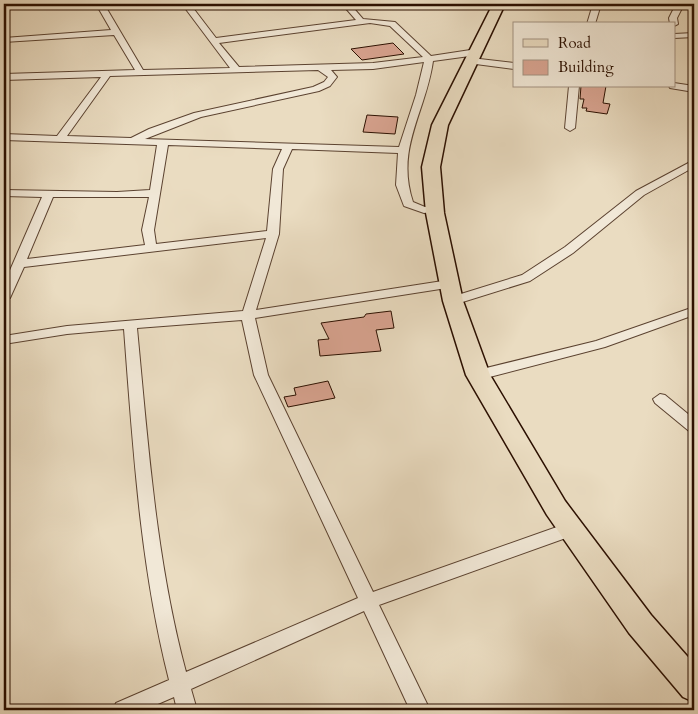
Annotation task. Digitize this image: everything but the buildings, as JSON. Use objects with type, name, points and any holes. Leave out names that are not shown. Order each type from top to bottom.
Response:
[{"type":"main road","points":[[499,4],[440,126],[431,167],[435,209],[451,293],[478,375],[556,508],[640,624],[694,687]]},
{"type":"street","points":[[100,4],[141,74]]},
{"type":"street","points":[[186,4],[237,70]]},
{"type":"street","points":[[346,4],[361,22]]},
{"type":"street","points":[[592,22],[597,4]]},
{"type":"street","points":[[674,22],[673,18],[680,4]]},
{"type":"street","points":[[213,40],[361,22],[392,24],[430,58]]},
{"type":"street","points":[[4,40],[118,32]]},
{"type":"street","points":[[678,36],[694,35]]},
{"type":"street","points":[[4,77],[373,66],[430,58],[474,57],[513,66]]},
{"type":"street","points":[[430,58],[428,76],[401,150],[400,179],[408,204],[424,210],[435,209]]},
{"type":"street","points":[[133,141],[152,130],[178,122],[327,84],[333,77],[332,74],[320,68]]},
{"type":"street","points":[[60,139],[107,75]]},
{"type":"street","points":[[676,86],[694,89]]},
{"type":"street","points":[[570,128],[574,88]]},
{"type":"street","points":[[4,137],[401,150]]},
{"type":"street","points":[[152,247],[148,244],[146,236],[156,206],[155,193],[161,147],[165,142]]},
{"type":"street","points":[[288,147],[278,169],[272,234],[248,314],[261,375],[270,398],[420,710]]},
{"type":"street","points":[[4,340],[67,330],[130,326],[451,293],[526,278],[569,250],[640,193],[694,163]]},
{"type":"street","points":[[4,193],[116,196],[155,193]]},
{"type":"street","points":[[4,298],[49,194]]},
{"type":"street","points":[[18,264],[272,234]]},
{"type":"street","points":[[478,375],[600,344],[694,311]]},
{"type":"street","points":[[130,326],[148,523],[167,630],[187,710]]},
{"type":"street","points":[[660,399],[694,427]]},
{"type":"street","points":[[123,710],[367,602],[571,529]]}]
